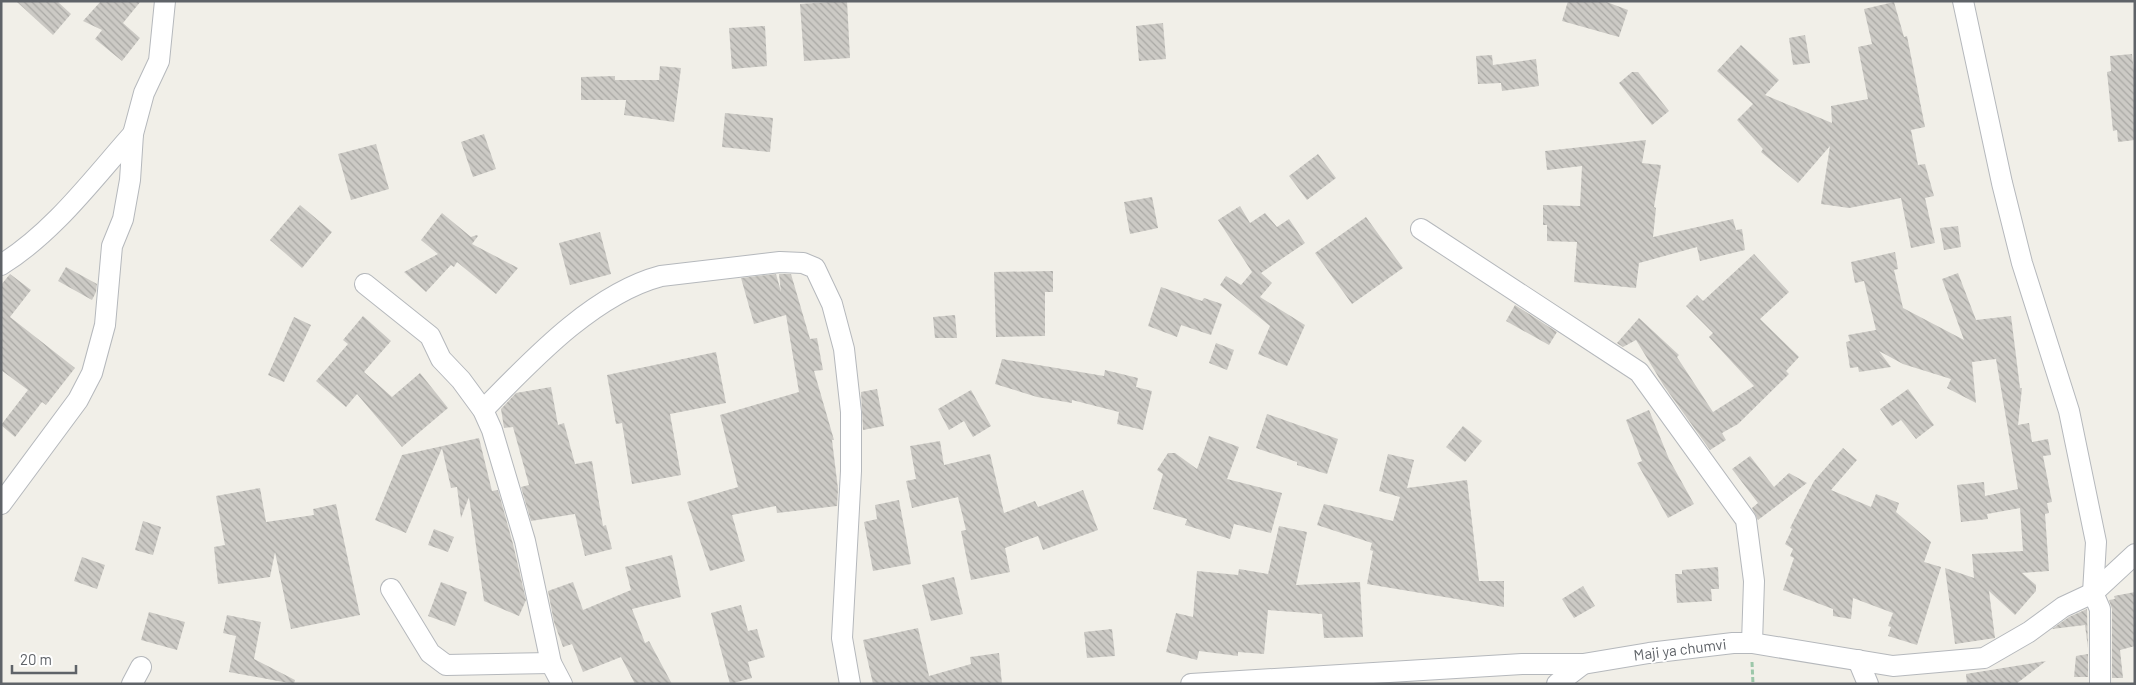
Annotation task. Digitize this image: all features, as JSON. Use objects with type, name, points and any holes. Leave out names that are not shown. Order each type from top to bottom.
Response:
[{"type":"street","points":[[1,504],[78,400],[92,373],[105,325],[112,246],[124,219],[130,180],[133,134],[144,93],[159,61],[166,1]]},
{"type":"street","points":[[1963,1],[2002,183],[2022,263],[2069,411],[2096,542],[2092,593],[2100,609],[2100,684]]},
{"type":"street","points":[[1,266],[53,225],[133,134]]},
{"type":"street","points":[[1421,229],[1638,372],[1746,520],[1754,581],[1752,643]]},
{"type":"street","points":[[483,410],[564,331],[610,299],[644,280],[661,276],[780,262],[803,262],[815,268],[832,304],[844,349],[850,403],[851,471],[842,638],[850,684]]},
{"type":"street","points":[[365,284],[430,336],[441,359],[461,380],[483,410],[492,430],[525,541],[551,663],[562,684]]},
{"type":"street","name":"Maji ya chumvi","points":[[1190,684],[1522,664],[1583,664],[1649,653],[1733,643],[1752,643],[1893,666],[1984,658],[2030,632],[2063,608],[2092,593],[2135,554]]},
{"type":"street","points":[[391,589],[430,653],[446,666],[551,663]]},
{"type":"street","points":[[1858,660],[1868,684]]},
{"type":"street","points":[[1557,684],[1583,664]]},
{"type":"building","points":[[16,1],[57,1],[71,14],[53,35]]},
{"type":"building","points":[[101,1],[141,1],[123,23],[140,38],[122,61],[95,39],[102,30],[83,21]]},
{"type":"building","points":[[847,1],[850,58],[804,61],[800,4]]},
{"type":"building","points":[[1568,1],[1604,1],[1628,10],[1619,37],[1562,21]]},
{"type":"building","points":[[1894,2],[1904,37],[1907,36],[1925,127],[1911,130],[1918,165],[1925,164],[1934,196],[1925,198],[1935,243],[1911,248],[1901,198],[1849,208],[1821,204],[1830,146],[1798,183],[1761,152],[1763,149],[1737,120],[1753,104],[1717,71],[1741,45],[1779,80],[1765,95],[1832,123],[1831,106],[1868,99],[1858,47],[1872,44],[1864,9]]},
{"type":"building","points":[[1163,23],[1166,59],[1139,61],[1136,26]]},
{"type":"building","points":[[765,26],[767,66],[732,69],[729,28]]},
{"type":"building","points":[[1805,35],[1810,63],[1793,65],[1789,38]]},
{"type":"building","points":[[2132,54],[2135,81],[2135,140],[2118,142],[2117,130],[2113,131],[2107,72],[2111,71],[2110,56]]},
{"type":"building","points":[[1492,55],[1493,65],[1536,59],[1539,86],[1502,91],[1501,83],[1478,84],[1476,56]]},
{"type":"building","points":[[660,66],[681,68],[674,122],[624,115],[626,100],[581,100],[581,77],[615,76],[615,80],[659,80]]},
{"type":"building","points":[[1632,72],[1638,72],[1669,111],[1652,125],[1619,83]]},
{"type":"building","points":[[725,113],[773,118],[770,152],[722,147]]},
{"type":"building","points":[[484,134],[496,169],[473,177],[461,142]]},
{"type":"building","points":[[1646,140],[1642,163],[1661,165],[1654,207],[1656,208],[1653,237],[1733,219],[1736,230],[1742,229],[1745,250],[1700,261],[1697,247],[1639,263],[1636,288],[1574,282],[1577,242],[1547,241],[1547,225],[1543,225],[1543,205],[1580,206],[1582,166],[1547,170],[1545,151]]},
{"type":"building","points":[[376,144],[389,189],[351,200],[338,154]]},
{"type":"building","points":[[1318,154],[1336,178],[1307,200],[1289,176]]},
{"type":"building","points":[[1152,197],[1158,228],[1130,234],[1124,202]]},
{"type":"building","points":[[300,205],[332,232],[302,268],[270,240]]},
{"type":"building","points":[[1240,206],[1250,223],[1265,213],[1277,227],[1289,219],[1305,243],[1261,273],[1272,283],[1260,297],[1305,325],[1287,366],[1258,354],[1270,326],[1220,285],[1226,276],[1241,285],[1252,272],[1218,220]]},
{"type":"building","points":[[442,213],[471,237],[478,236],[472,244],[518,268],[496,294],[457,262],[454,267],[451,265],[426,292],[404,272],[438,254],[421,240]]},
{"type":"building","points":[[1366,217],[1403,268],[1352,304],[1315,253]]},
{"type":"building","points":[[1958,226],[1961,247],[1944,250],[1940,228]]},
{"type":"building","points":[[600,232],[611,274],[570,285],[559,243]]},
{"type":"building","points":[[1895,252],[1898,269],[1894,270],[1903,308],[1964,340],[1942,279],[1958,273],[1976,320],[2011,316],[2020,388],[2022,388],[2018,425],[2029,423],[2032,442],[2048,439],[2051,455],[2043,456],[2052,502],[2047,503],[2049,513],[2045,514],[2049,571],[2022,573],[2036,585],[2036,591],[2015,615],[1989,591],[1995,638],[1955,644],[1945,568],[1974,578],[1972,554],[2023,551],[2020,508],[1987,514],[1988,519],[1961,522],[1957,485],[1984,482],[1985,496],[2018,489],[1996,359],[1972,362],[1976,403],[1947,388],[1951,379],[1903,364],[1879,351],[1891,367],[1859,372],[1858,367],[1850,368],[1846,342],[1850,341],[1848,335],[1876,330],[1864,281],[1855,283],[1851,262]]},
{"type":"building","points":[[1754,254],[1789,292],[1760,319],[1799,357],[1786,371],[1789,374],[1738,424],[1722,433],[1726,440],[1710,450],[1664,386],[1636,340],[1623,347],[1617,343],[1639,318],[1679,355],[1677,357],[1713,412],[1754,386],[1709,337],[1713,333],[1686,306],[1697,295],[1703,301]]},
{"type":"building","points":[[66,267],[97,284],[92,300],[58,281]]},
{"type":"building","points":[[1053,271],[1053,292],[1045,292],[1045,336],[996,337],[994,272]]},
{"type":"building","points":[[10,274],[31,290],[10,317],[75,368],[46,405],[42,402],[15,437],[1,425],[28,390],[1,370],[1,285]]},
{"type":"building","points":[[776,274],[781,292],[779,274],[791,274],[810,339],[817,338],[823,370],[814,371],[834,440],[832,440],[838,489],[837,506],[777,513],[776,506],[732,515],[745,561],[710,571],[687,502],[738,487],[720,415],[799,392],[786,315],[754,324],[741,278]]},
{"type":"building","points":[[1161,287],[1202,301],[1204,298],[1222,304],[1211,335],[1181,325],[1177,337],[1148,326]]},
{"type":"building","points":[[1515,305],[1557,332],[1549,345],[1506,321]]},
{"type":"building","points":[[955,315],[957,338],[935,338],[933,317]]},
{"type":"building","points":[[363,316],[391,341],[364,372],[392,397],[420,373],[448,408],[402,447],[357,394],[346,407],[316,381],[348,344],[343,340]]},
{"type":"building","points":[[294,317],[311,325],[284,382],[268,375]]},
{"type":"building","points":[[1216,343],[1234,350],[1227,370],[1209,363]]},
{"type":"building","points":[[716,352],[726,403],[670,414],[681,475],[632,484],[622,423],[616,424],[607,375]]},
{"type":"building","points":[[1002,359],[1104,376],[1105,370],[1138,378],[1136,387],[1152,391],[1143,430],[1117,424],[1119,412],[1072,400],[1072,403],[1037,397],[995,384]]},
{"type":"building","points":[[551,387],[558,425],[564,423],[575,464],[592,461],[603,526],[606,525],[612,549],[585,556],[575,514],[531,521],[521,487],[529,485],[513,427],[504,428],[501,409],[516,393]]},
{"type":"building","points":[[877,389],[884,426],[863,430],[861,392]]},
{"type":"building","points":[[1908,389],[1934,425],[1916,439],[1901,420],[1892,426],[1880,409]]},
{"type":"building","points":[[971,390],[991,426],[973,437],[964,421],[949,430],[938,409]]},
{"type":"building","points":[[1649,410],[1669,459],[1694,504],[1668,518],[1637,463],[1642,461],[1626,420]]},
{"type":"building","points":[[1267,414],[1338,439],[1327,474],[1297,465],[1297,462],[1256,448]]},
{"type":"building","points":[[1463,426],[1482,441],[1465,462],[1446,447]]},
{"type":"building","points":[[1209,436],[1239,447],[1227,479],[1282,493],[1271,533],[1234,524],[1230,539],[1185,525],[1187,519],[1153,509],[1163,474],[1157,470],[1168,453],[1175,453],[1197,469]]},
{"type":"building","points":[[479,438],[492,491],[498,490],[526,600],[519,616],[484,601],[469,497],[461,518],[457,487],[451,488],[442,448],[406,533],[375,520],[402,455]]},
{"type":"building","points":[[940,441],[944,465],[990,454],[1004,513],[1035,501],[1038,507],[1083,490],[1098,530],[1043,550],[1038,536],[1005,548],[1010,572],[971,580],[961,531],[966,530],[958,497],[912,508],[906,481],[916,479],[910,446]]},
{"type":"building","points":[[1843,448],[1857,460],[1831,490],[1871,507],[1876,494],[1899,503],[1896,512],[1931,542],[1924,562],[1941,567],[1917,645],[1888,636],[1891,627],[1888,626],[1893,613],[1853,598],[1851,619],[1833,616],[1833,609],[1783,590],[1794,558],[1790,556],[1793,549],[1785,544],[1792,529],[1790,528],[1814,481]]},
{"type":"building","points":[[1388,454],[1414,460],[1407,488],[1467,480],[1479,581],[1504,581],[1504,607],[1367,584],[1373,551],[1370,550],[1372,543],[1317,525],[1324,504],[1393,521],[1400,497],[1379,491]]},
{"type":"building","points":[[1750,456],[1774,487],[1789,473],[1807,483],[1758,520],[1752,508],[1758,503],[1732,469]]},
{"type":"building","points":[[260,488],[266,522],[314,515],[313,509],[336,504],[360,615],[291,629],[275,552],[270,577],[218,584],[214,547],[225,545],[216,496]]},
{"type":"building","points":[[899,500],[911,564],[873,571],[864,522],[877,519],[875,505]]},
{"type":"building","points":[[143,521],[161,527],[153,555],[135,550]]},
{"type":"building","points":[[1279,526],[1307,532],[1296,585],[1360,582],[1363,637],[1324,638],[1322,614],[1268,610],[1264,654],[1238,652],[1238,656],[1199,651],[1197,660],[1166,652],[1176,613],[1193,617],[1197,571],[1238,575],[1239,569],[1268,574]]},
{"type":"building","points":[[434,529],[454,537],[448,552],[428,545]]},
{"type":"building","points":[[672,555],[681,597],[632,609],[645,643],[649,641],[672,684],[635,684],[621,657],[583,672],[572,644],[563,647],[554,622],[548,591],[573,582],[583,610],[631,590],[625,567]]},
{"type":"building","points":[[82,557],[105,565],[97,589],[74,581]]},
{"type":"building","points":[[1718,567],[1719,589],[1711,589],[1712,601],[1677,603],[1675,574],[1682,574],[1682,570]]},
{"type":"building","points":[[954,577],[963,614],[931,621],[922,585]]},
{"type":"building","points":[[441,582],[467,592],[455,626],[428,616]]},
{"type":"building","points":[[1583,586],[1595,606],[1574,618],[1562,599]]},
{"type":"building","points":[[2135,592],[2135,646],[2120,650],[2123,678],[2112,678],[2112,609],[2109,600],[2115,599],[2114,596]]},
{"type":"building","points":[[741,605],[748,631],[757,629],[765,657],[748,662],[752,678],[730,684],[711,613]]},
{"type":"building","points":[[2087,609],[2088,648],[2085,625],[2052,629],[2069,617]]},
{"type":"building","points":[[149,612],[185,622],[177,650],[141,640]]},
{"type":"building","points":[[227,615],[261,622],[254,659],[295,680],[294,684],[229,672],[236,636],[223,633]]},
{"type":"building","points":[[918,628],[929,676],[971,664],[970,657],[999,653],[1002,684],[873,684],[863,640]]},
{"type":"building","points":[[1112,629],[1115,656],[1087,658],[1084,632]]},
{"type":"building","points":[[2088,654],[2088,677],[2074,677],[2076,656]]},
{"type":"building","points":[[2046,661],[2016,684],[1967,684],[1966,674]]}]
